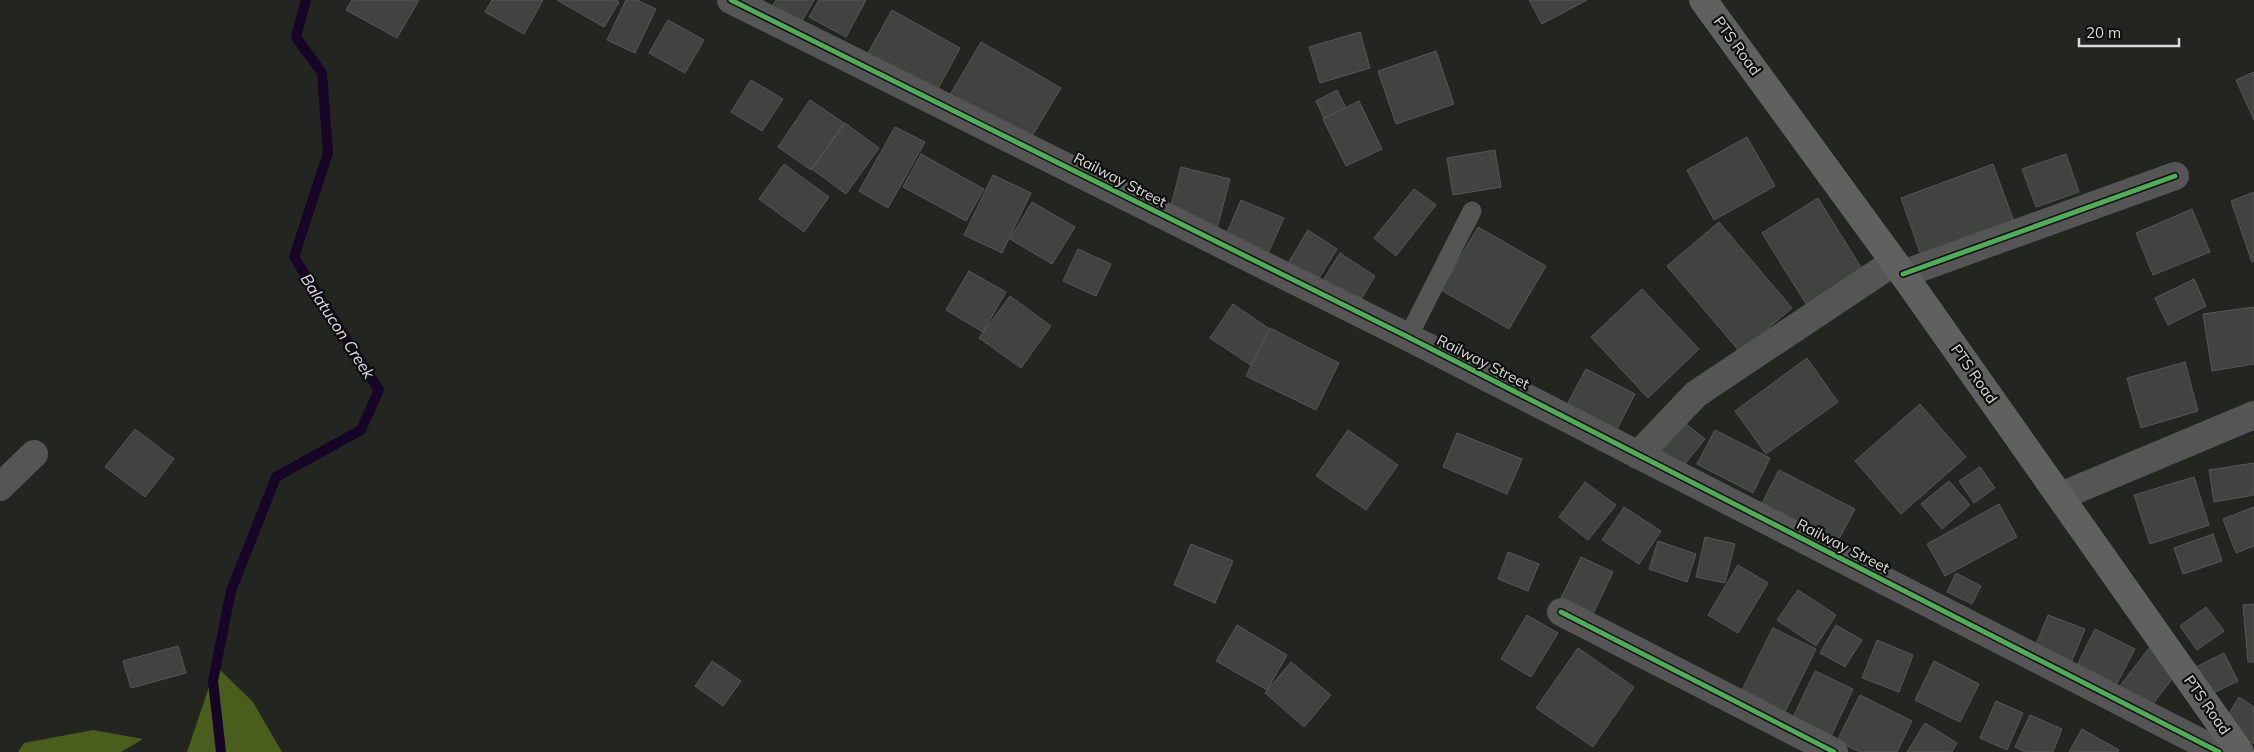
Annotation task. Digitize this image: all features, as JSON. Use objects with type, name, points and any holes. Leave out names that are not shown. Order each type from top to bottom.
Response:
[{"type":"main road","name":"PTS Road","points":[[1703,0],[2061,496],[2240,752]]},
{"type":"street","name":"Railway Street","points":[[731,0],[1408,338],[2220,752]]},
{"type":"street","points":[[1638,455],[1696,394],[1898,268],[2176,176]]},
{"type":"street","points":[[2061,496],[2254,415]]},
{"type":"street","points":[[0,487],[34,454]]},
{"type":"street","points":[[1561,612],[1834,752]]},
{"type":"lane","points":[[1408,338],[1472,212]]},
{"type":"green space","points":[[216,666],[253,702],[282,752],[187,752]]},
{"type":"green space","points":[[93,730],[143,739],[121,752],[18,752],[24,743]]},
{"type":"building","points":[[352,0],[419,0],[397,38],[346,10]]},
{"type":"building","points":[[492,0],[543,0],[524,34],[485,12]]},
{"type":"building","points":[[557,0],[616,0],[619,2],[604,27]]},
{"type":"building","points":[[626,0],[637,0],[656,9],[635,53],[607,40]]},
{"type":"building","points":[[776,0],[814,0],[801,23],[772,7]]},
{"type":"building","points":[[819,0],[866,0],[846,37],[809,17]]},
{"type":"building","points":[[1529,0],[1587,0],[1542,24]]},
{"type":"building","points":[[892,10],[960,48],[932,100],[863,62]]},
{"type":"building","points":[[668,20],[704,40],[685,73],[649,53]]},
{"type":"building","points":[[1360,32],[1370,68],[1320,83],[1309,47]]},
{"type":"building","points":[[981,42],[1061,88],[1029,141],[950,95]]},
{"type":"building","points":[[1436,51],[1454,104],[1396,124],[1378,71]]},
{"type":"building","points":[[2254,72],[2254,120],[2236,80]]},
{"type":"building","points":[[751,80],[783,99],[762,131],[731,112]]},
{"type":"building","points":[[1337,90],[1346,108],[1324,118],[1316,101]]},
{"type":"building","points":[[810,100],[844,123],[811,170],[778,147]]},
{"type":"building","points":[[1359,101],[1382,149],[1346,166],[1323,119]]},
{"type":"building","points":[[845,123],[879,148],[846,194],[812,169]]},
{"type":"building","points":[[895,127],[925,142],[888,208],[859,191]]},
{"type":"building","points":[[1747,137],[1775,186],[1714,220],[1687,170]]},
{"type":"building","points":[[1495,150],[1501,187],[1453,195],[1447,158]]},
{"type":"building","points":[[921,154],[984,189],[966,221],[903,187]]},
{"type":"building","points":[[2066,154],[2079,192],[2036,207],[2022,169]]},
{"type":"building","points":[[784,164],[829,197],[804,232],[759,199]]},
{"type":"building","points":[[1993,164],[2016,227],[1923,261],[1901,198]]},
{"type":"building","points":[[1181,167],[1230,179],[1217,229],[1168,217]]},
{"type":"building","points":[[993,175],[1031,193],[1002,253],[964,235]]},
{"type":"building","points":[[1414,189],[1436,205],[1396,256],[1374,238]]},
{"type":"building","points":[[2254,192],[2254,262],[2252,262],[2231,201]]},
{"type":"building","points":[[1818,198],[1862,269],[1806,304],[1762,233]]},
{"type":"building","points":[[1241,200],[1284,218],[1265,260],[1223,242]]},
{"type":"building","points":[[1032,202],[1075,227],[1052,264],[1010,239]]},
{"type":"building","points":[[2192,209],[2210,252],[2153,275],[2136,233]]},
{"type":"building","points":[[1719,222],[1792,308],[1740,352],[1667,266]]},
{"type":"building","points":[[1478,227],[1546,266],[1509,329],[1441,290]]},
{"type":"building","points":[[1308,230],[1337,249],[1316,283],[1287,265]]},
{"type":"building","points":[[1078,249],[1111,264],[1096,296],[1063,281]]},
{"type":"building","points":[[1340,253],[1375,276],[1354,311],[1318,288]]},
{"type":"building","points":[[969,271],[1006,292],[983,332],[946,310]]},
{"type":"building","points":[[2194,279],[2206,306],[2168,325],[2155,298]]},
{"type":"building","points":[[1642,289],[1699,349],[1648,398],[1591,337]]},
{"type":"building","points":[[1010,296],[1051,326],[1021,368],[979,338]]},
{"type":"building","points":[[1233,304],[1274,332],[1252,366],[1210,338]]},
{"type":"building","points":[[2254,307],[2254,364],[2212,371],[2203,314]]},
{"type":"building","points":[[1270,328],[1339,363],[1316,410],[1246,376]]},
{"type":"building","points":[[1807,358],[1838,402],[1766,454],[1735,411]]},
{"type":"building","points":[[2185,362],[2198,411],[2141,428],[2127,378]]},
{"type":"building","points":[[1586,369],[1635,394],[1613,437],[1563,412]]},
{"type":"building","points":[[1920,404],[1966,457],[1901,514],[1855,461]]},
{"type":"building","points":[[1681,420],[1705,439],[1677,474],[1653,456]]},
{"type":"building","points":[[135,429],[174,459],[145,497],[105,467]]},
{"type":"building","points":[[1348,430],[1398,465],[1366,510],[1316,476]]},
{"type":"building","points":[[1715,430],[1770,458],[1753,493],[1697,464]]},
{"type":"building","points":[[1457,433],[1522,459],[1507,494],[1443,467]]},
{"type":"building","points":[[2254,463],[2254,495],[2214,502],[2209,470]]},
{"type":"building","points":[[1980,467],[1995,488],[1974,503],[1959,481]]},
{"type":"building","points":[[1779,470],[1855,509],[1832,552],[1757,513]]},
{"type":"building","points":[[2194,477],[2209,525],[2150,544],[2134,495]]},
{"type":"building","points":[[1949,481],[1970,505],[1942,529],[1921,504]]},
{"type":"building","points":[[1585,482],[1616,505],[1588,540],[1559,517]]},
{"type":"building","points":[[1999,504],[2017,537],[1945,576],[1927,544]]},
{"type":"building","points":[[1624,507],[1661,531],[1639,564],[1602,540]]},
{"type":"building","points":[[2254,507],[2254,546],[2236,553],[2223,519]]},
{"type":"building","points":[[2213,534],[2222,561],[2183,574],[2174,548]]},
{"type":"building","points":[[1705,537],[1735,544],[1725,583],[1696,577]]},
{"type":"building","points":[[1658,541],[1696,554],[1687,582],[1649,569]]},
{"type":"building","points":[[1191,544],[1233,561],[1215,603],[1174,585]]},
{"type":"building","points":[[1508,552],[1539,564],[1528,591],[1498,579]]},
{"type":"building","points":[[1581,557],[1613,572],[1591,618],[1559,602]]},
{"type":"building","points":[[1738,565],[1768,583],[1738,633],[1708,615]]},
{"type":"building","points":[[1956,573],[1981,586],[1972,604],[1947,592]]},
{"type":"building","points":[[1798,590],[1836,615],[1816,646],[1777,620]]},
{"type":"building","points":[[2254,604],[2254,662],[2248,662],[2243,605]]},
{"type":"building","points":[[2206,607],[2224,631],[2197,650],[2180,626]]},
{"type":"building","points":[[1527,615],[1558,633],[1531,677],[1501,659]]},
{"type":"building","points":[[2048,615],[2085,629],[2069,668],[2032,654]]},
{"type":"building","points":[[1237,625],[1287,655],[1267,690],[1216,661]]},
{"type":"building","points":[[1836,625],[1862,640],[1845,667],[1820,653]]},
{"type":"building","points":[[1773,628],[1816,649],[1781,720],[1738,698]]},
{"type":"building","points":[[2095,629],[2135,649],[2113,691],[2074,671]]},
{"type":"building","points":[[1877,640],[1913,655],[1899,692],[1862,678]]},
{"type":"building","points":[[178,646],[186,673],[131,688],[123,661]]},
{"type":"building","points":[[2150,647],[2179,670],[2148,710],[2119,687]]},
{"type":"building","points":[[1578,648],[1634,687],[1593,747],[1536,708]]},
{"type":"building","points":[[2224,653],[2238,681],[2205,697],[2192,669]]},
{"type":"building","points":[[712,661],[741,681],[723,706],[695,686]]},
{"type":"building","points":[[1934,661],[1979,684],[1960,722],[1915,700]]},
{"type":"building","points":[[1291,662],[1331,695],[1304,727],[1265,693]]},
{"type":"building","points":[[1815,671],[1853,689],[1828,743],[1789,726]]},
{"type":"building","points":[[1860,695],[1912,721],[1897,752],[1860,752],[1837,741]]},
{"type":"building","points":[[2239,697],[2254,707],[2254,744],[2222,725]]},
{"type":"building","points":[[1996,701],[2023,713],[2007,750],[1980,738]]},
{"type":"building","points":[[2030,715],[2062,729],[2053,752],[2025,752],[2015,747]]},
{"type":"building","points":[[1925,723],[1957,743],[1952,752],[1907,752]]},
{"type":"building","points":[[2082,729],[2119,750],[2118,752],[2069,752]]},
{"type":"waterway","name":"Balatucon Creek","points":[[221,752],[213,681],[231,591],[276,477],[361,430],[379,390],[294,257],[328,153],[322,73],[296,37],[306,0]]},
{"type":"cycle path","points":[[731,0],[1408,337],[2219,752]]},
{"type":"cycle path","points":[[1903,274],[2175,176]]},
{"type":"cycle path","points":[[1561,612],[1834,752]]}]
